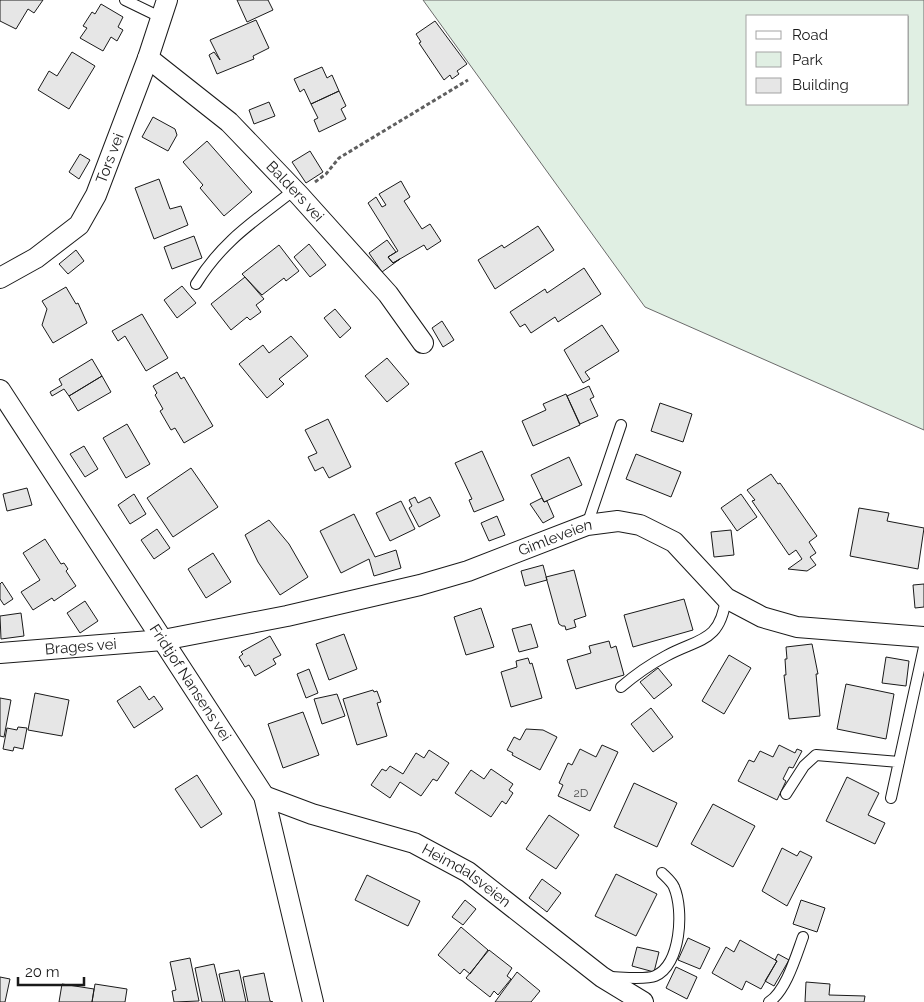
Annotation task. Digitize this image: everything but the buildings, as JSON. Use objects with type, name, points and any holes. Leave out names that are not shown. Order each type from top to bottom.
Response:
[{"type":"street","name":"Tors vei","points":[[0,278],[36,258],[79,225],[96,195],[148,58],[163,8]]},
{"type":"street","name":"Balders vei","points":[[148,58],[229,122],[297,192],[388,294],[423,343]]},
{"type":"street","name":"Fridtjof Nansens vei","points":[[0,390],[264,796],[313,1002]]},
{"type":"street","name":"Gimleveien","points":[[163,640],[286,616],[420,585],[468,571],[587,525],[618,521],[640,525],[674,542],[726,598],[762,617],[781,624],[924,637]]},
{"type":"street","name":"Brages vei","points":[[0,653],[163,640]]},
{"type":"street","name":"Heimdalsveien","points":[[264,796],[312,814],[414,843],[468,872],[602,977],[643,1002]]},
{"type":"lane","points":[[125,0],[163,8]]},
{"type":"lane","points":[[196,284],[227,242],[297,192]]},
{"type":"lane","points":[[587,525],[621,425]]},
{"type":"lane","points":[[621,687],[642,669],[707,638],[721,622],[726,598]]},
{"type":"lane","points":[[891,798],[924,647]]},
{"type":"lane","points":[[786,794],[804,766],[816,754],[899,762]]},
{"type":"lane","points":[[602,977],[654,977],[666,967],[678,937],[681,921],[674,885],[662,872]]},
{"type":"lane","points":[[769,1002],[775,998],[790,972],[803,937]]},
{"type":"path","points":[[297,192],[326,174],[338,158],[468,80]]},
{"type":"green space","points":[[423,0],[924,0],[924,430],[645,307]]}]
